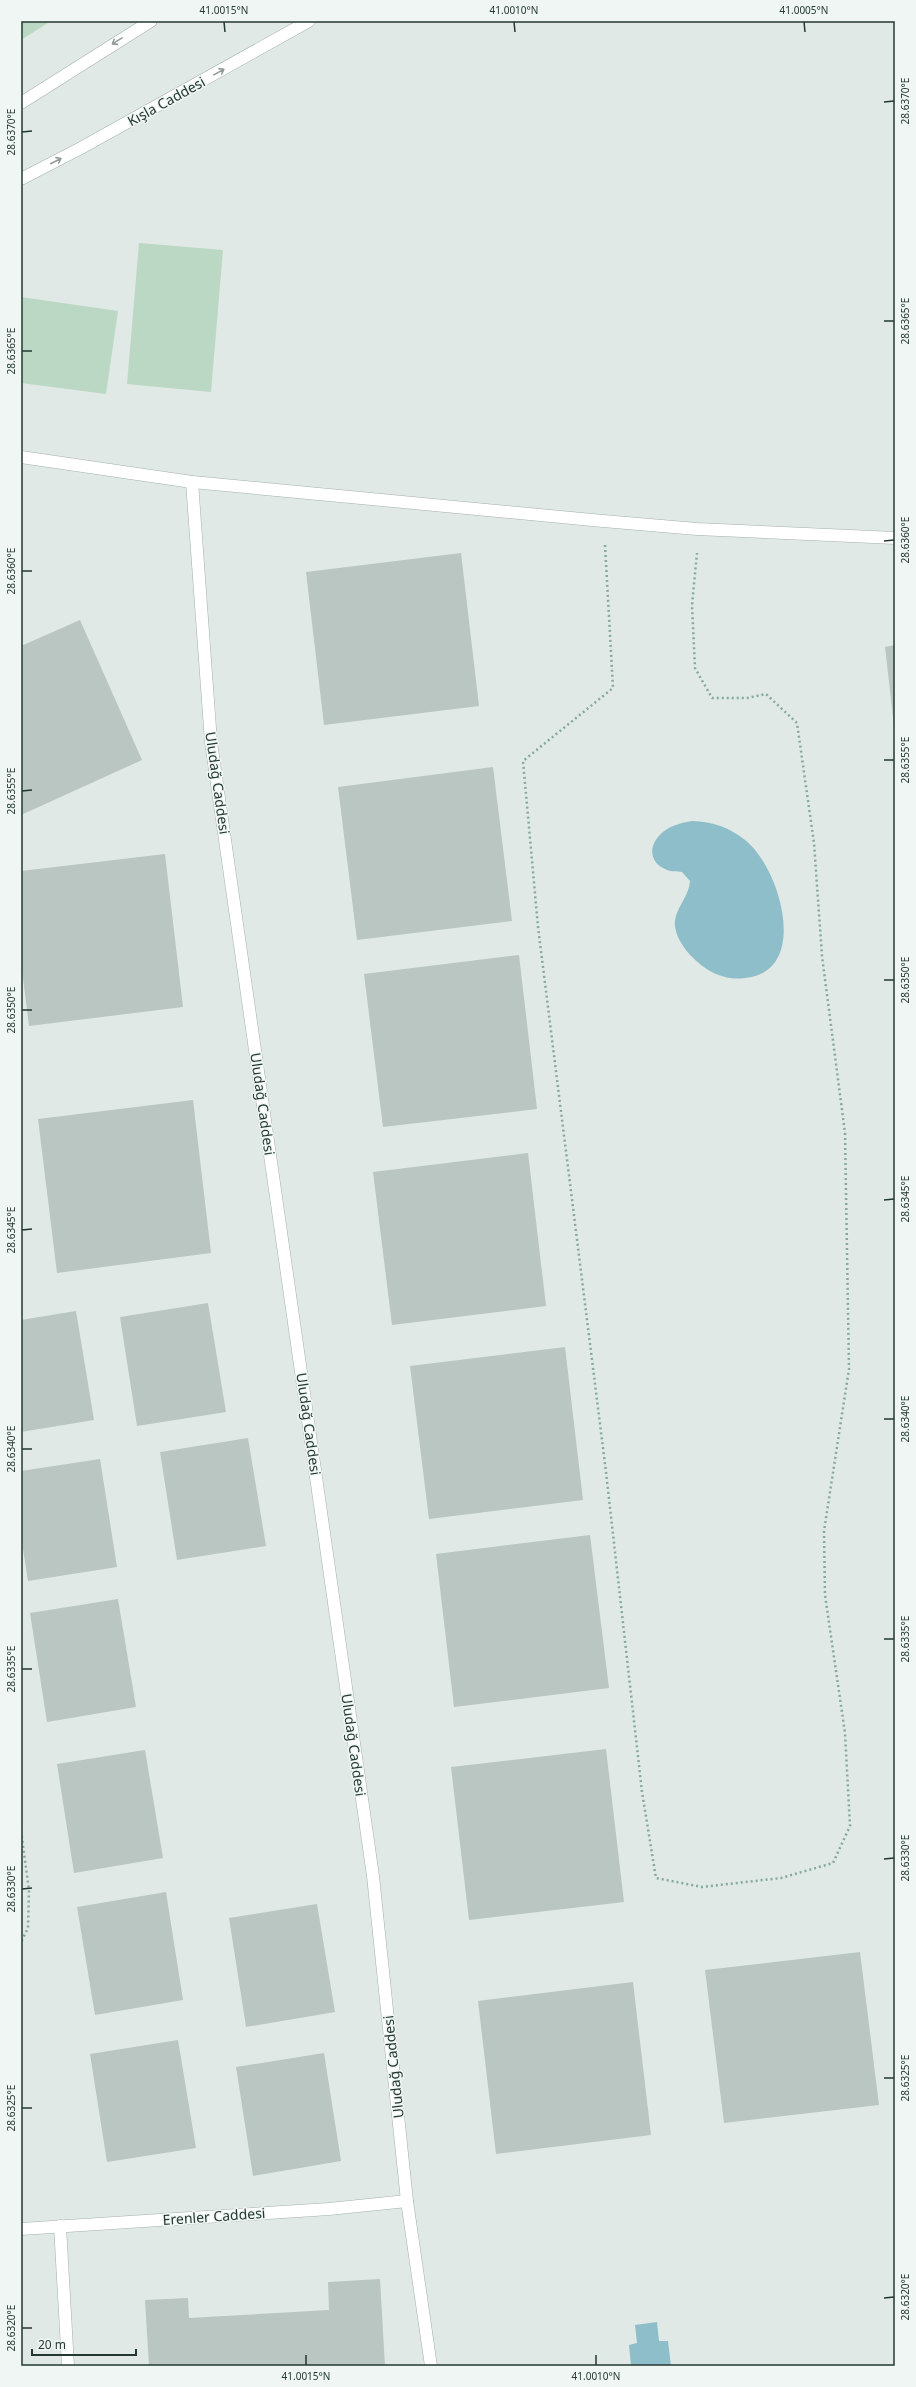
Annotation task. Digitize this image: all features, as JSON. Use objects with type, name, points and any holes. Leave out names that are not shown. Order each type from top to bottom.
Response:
[{"type":"street","points":[[21,103],[151,21]]},
{"type":"street","name":"Kışla Caddesi","points":[[21,179],[88,144],[309,21]]},
{"type":"street","points":[[21,457],[192,482],[603,521],[697,529],[895,538]]},
{"type":"street","name":"Uludağ Caddesi","points":[[192,482],[211,742],[373,1876],[407,2201],[431,2366]]},
{"type":"street","name":"Erenler Caddesi","points":[[21,2229],[329,2209],[407,2201]]},
{"type":"street","points":[[60,2226],[68,2366]]},
{"type":"path","points":[[603,521],[613,688],[523,761],[538,927],[603,1448],[642,1792],[656,1878],[702,1887],[781,1878],[833,1863],[850,1826],[846,1732],[825,1595],[824,1531],[849,1362],[845,1133],[822,956],[814,843],[797,724],[766,694],[747,698],[712,698],[695,668],[692,606],[697,559],[697,529]]},
{"type":"path","points":[[21,1831],[29,1890],[28,1928],[21,1942]]},
{"type":"green space","points":[[21,21],[51,21],[21,40]]},
{"type":"green space","points":[[139,243],[223,250],[211,392],[127,384]]},
{"type":"green space","points":[[21,297],[118,311],[106,394],[21,383]]},
{"type":"water","points":[[692,821],[720,826],[739,835],[758,853],[769,872],[778,894],[783,917],[783,939],[778,958],[765,971],[741,979],[727,978],[718,975],[693,958],[683,946],[677,934],[675,927],[676,915],[687,893],[690,881],[682,872],[669,871],[661,867],[656,863],[652,853],[655,842],[663,832],[677,825]]},
{"type":"water","points":[[657,2322],[659,2341],[668,2341],[671,2366],[631,2366],[629,2345],[637,2343],[635,2325]]},
{"type":"building","points":[[461,553],[479,706],[324,725],[306,572]]},
{"type":"building","points":[[80,620],[142,760],[21,815],[21,646]]},
{"type":"building","points":[[895,645],[895,726],[894,726],[885,647]]},
{"type":"building","points":[[493,767],[512,921],[357,940],[338,787]]},
{"type":"building","points":[[165,854],[183,1007],[29,1026],[21,962],[21,871]]},
{"type":"building","points":[[519,955],[537,1109],[383,1127],[364,974]]},
{"type":"building","points":[[193,1100],[211,1253],[57,1273],[38,1119]]},
{"type":"building","points":[[528,1153],[546,1306],[392,1325],[373,1172]]},
{"type":"building","points":[[208,1303],[226,1412],[137,1426],[120,1317]]},
{"type":"building","points":[[76,1311],[94,1420],[21,1432],[21,1320]]},
{"type":"building","points":[[565,1347],[583,1500],[429,1519],[410,1366]]},
{"type":"building","points":[[248,1438],[266,1546],[177,1560],[160,1452]]},
{"type":"building","points":[[100,1459],[117,1567],[28,1581],[21,1536],[21,1471]]},
{"type":"building","points":[[590,1535],[609,1688],[454,1707],[436,1554]]},
{"type":"building","points":[[118,1599],[136,1707],[47,1722],[30,1613]]},
{"type":"building","points":[[606,1749],[624,1902],[469,1920],[451,1767]]},
{"type":"building","points":[[145,1750],[163,1858],[74,1873],[57,1764]]},
{"type":"building","points":[[166,1892],[183,2000],[95,2015],[77,1907]]},
{"type":"building","points":[[317,1904],[335,2012],[246,2027],[229,1918]]},
{"type":"building","points":[[860,1952],[879,2105],[724,2123],[705,1970]]},
{"type":"building","points":[[633,1982],[651,2135],[496,2154],[478,2001]]},
{"type":"building","points":[[178,2040],[196,2148],[107,2162],[90,2054]]},
{"type":"building","points":[[324,2053],[341,2161],[253,2176],[236,2067]]},
{"type":"building","points":[[380,2279],[385,2366],[149,2366],[145,2300],[188,2298],[189,2318],[329,2310],[328,2282]]}]
